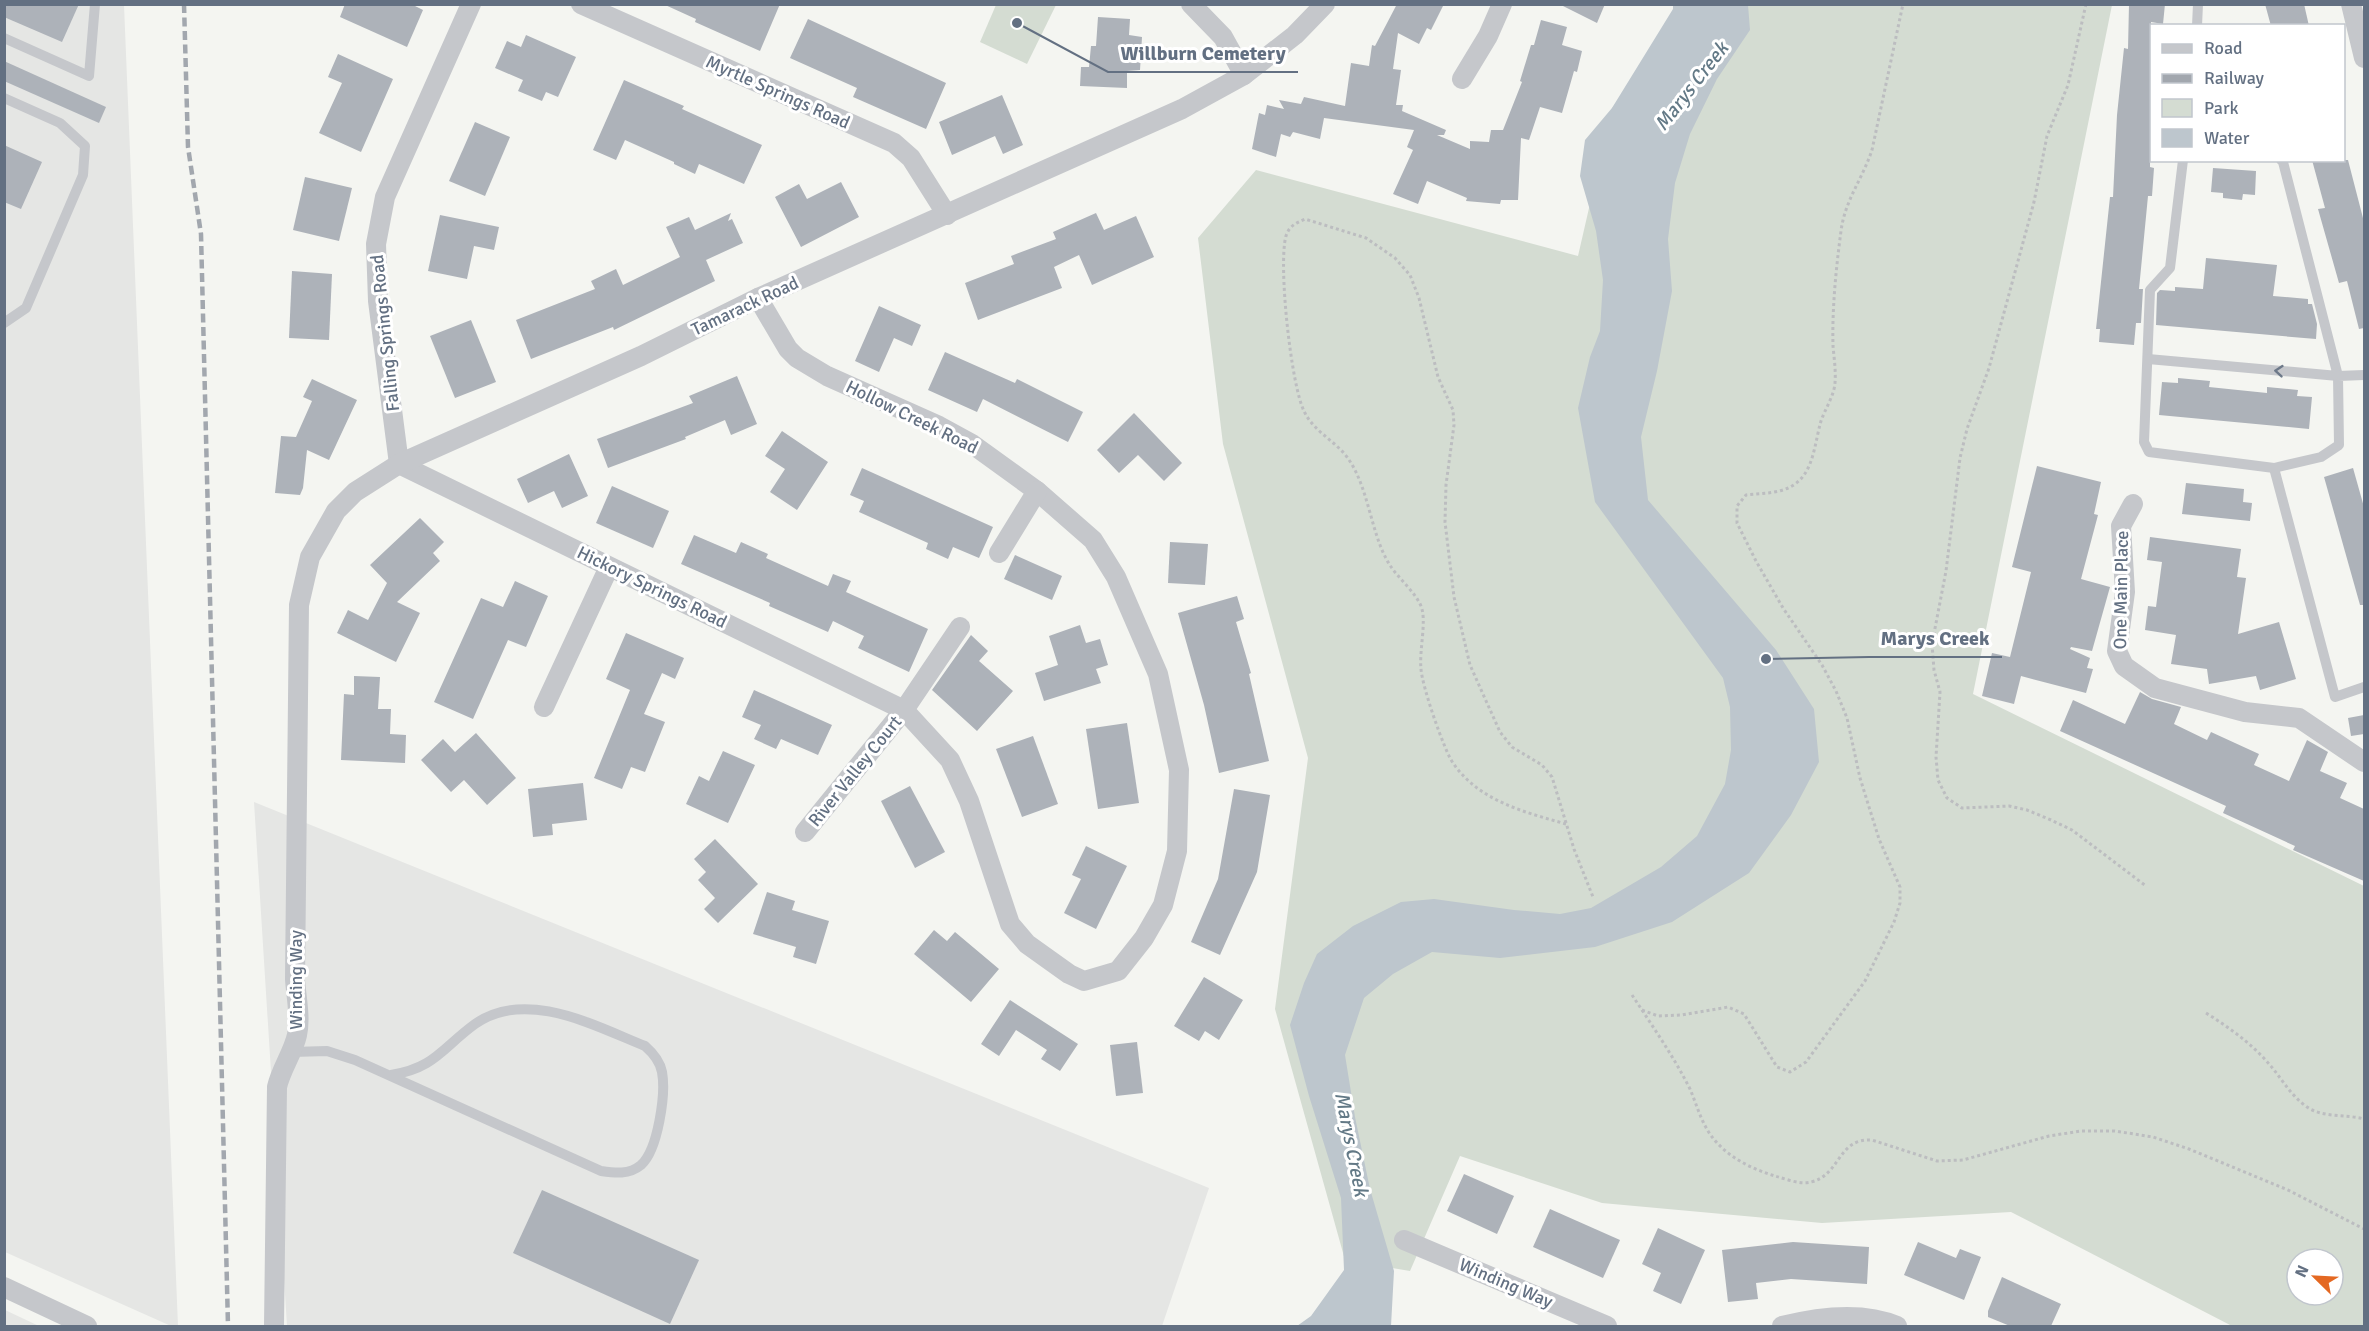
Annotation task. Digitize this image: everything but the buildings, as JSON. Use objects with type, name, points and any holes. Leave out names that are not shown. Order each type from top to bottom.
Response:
[{"type":"street","name":"Falling Springs Road","points":[[399,464],[378,301],[376,244],[385,197],[471,4]]},
{"type":"street","name":"Myrtle Springs Road","points":[[581,4],[894,143],[910,158],[947,215]]},
{"type":"street","points":[[1191,4],[1223,37],[1244,75]]},
{"type":"street","name":"Tamarack Road","points":[[298,701],[299,605],[310,557],[336,511],[355,492],[399,464],[641,356],[758,298],[1182,110],[1244,75],[1295,35],[1325,4]]},
{"type":"street","points":[[1462,79],[1488,36],[1502,4]]},
{"type":"street","points":[[2351,4],[2364,57]]},
{"type":"street","name":"Hollow Creek Road","points":[[758,298],[788,350],[796,358],[827,376],[939,426],[972,444],[1037,491],[1093,540],[1116,577],[1158,674],[1179,770],[1178,851],[1163,904],[1144,938],[1119,971],[1098,978]]},
{"type":"street","name":"Hickory Springs Road","points":[[399,464],[904,710],[951,760],[969,801],[1010,924],[1027,944],[1069,974],[1084,981],[1098,978]]},
{"type":"street","points":[[999,554],[1037,491]]},
{"type":"street","name":"One Main Place","points":[[2133,504],[2121,526],[2125,592],[2116,651],[2124,666],[2155,688],[2246,712],[2299,718],[2364,762]]},
{"type":"street","points":[[544,707],[609,567]]},
{"type":"street","points":[[904,710],[960,627]]},
{"type":"street","name":"Winding Way","points":[[274,1326],[277,1087],[298,1032],[295,979],[298,701]]},
{"type":"street","name":"River Valley Court","points":[[805,832],[904,710]]},
{"type":"street","name":"Winding Way","points":[[1404,1240],[1607,1326]]},
{"type":"street","points":[[4,1287],[87,1326]]},
{"type":"street","points":[[1782,1326],[1808,1320],[1863,1317],[1897,1326]]},
{"type":"lane","points":[[4,38],[88,76],[95,4]]},
{"type":"lane","points":[[2196,24],[2199,4]]},
{"type":"lane","points":[[4,98],[60,123],[85,146],[83,175],[26,308],[4,323]]},
{"type":"lane","points":[[2184,162],[2170,268],[2150,290],[2144,442],[2149,452],[2274,468],[2321,457],[2340,445],[2338,376],[2283,162]]},
{"type":"lane","points":[[2148,359],[2338,376],[2364,375]]},
{"type":"lane","points":[[2274,468],[2335,696],[2364,687]]},
{"type":"lane","points":[[292,1052],[327,1051],[391,1075],[591,1168],[609,1172],[629,1172],[646,1160],[656,1134],[663,1093],[663,1073],[659,1062],[653,1052],[645,1046],[559,1014],[526,1009],[488,1017],[421,1067],[391,1075]]},
{"type":"path","points":[[1642,1010],[1658,1016],[1682,1015],[1728,1007],[1744,1014],[1777,1067],[1790,1072],[1806,1062],[1864,981],[1894,922],[1900,903],[1900,886],[1875,829],[1860,778],[1847,718],[1836,691],[1750,551],[1737,523],[1737,506],[1746,495],[1778,492],[1797,483],[1809,464],[1835,386],[1836,368],[1833,347],[1836,289],[1845,208],[1854,187],[1865,172],[1872,150],[1903,4]]},
{"type":"path","points":[[2086,4],[2068,85],[2047,136],[2034,202],[1992,357],[1967,429],[1960,458],[1946,571],[1932,644],[1934,670],[1940,692],[1936,758],[1938,780],[1947,798],[1962,808],[2009,806],[2043,816],[2072,830],[2146,886]]},
{"type":"path","points":[[1566,824],[1519,810],[1492,798],[1467,782],[1451,761],[1425,691],[1421,669],[1420,640],[1424,620],[1421,606],[1387,561],[1361,485],[1348,458],[1335,443],[1317,429],[1304,413],[1298,395],[1293,374],[1284,275],[1286,235],[1293,224],[1305,219],[1366,238],[1395,258],[1410,275],[1419,298],[1438,377],[1453,410],[1455,425],[1446,485],[1444,522],[1454,597],[1470,665],[1500,732],[1512,747],[1542,765],[1552,777],[1566,824],[1593,897]]},
{"type":"path","points":[[1632,995],[1669,1053],[1690,1090],[1707,1130],[1720,1148],[1757,1169],[1791,1181],[1811,1183],[1827,1175],[1851,1143],[1862,1139],[1937,1161],[1963,1160],[2049,1136],[2081,1131],[2115,1131],[2153,1137],[2189,1149],[2288,1190],[2364,1228]]},
{"type":"path","points":[[2206,1013],[2252,1046],[2308,1108],[2329,1115],[2364,1119]]},
{"type":"shaded area","points":[[5,5],[124,5],[178,1326],[171,1326],[5,1252]]},
{"type":"shaded area","points":[[254,802],[1209,1188],[1162,1326],[287,1326]]},
{"type":"shaded area","points":[[5,1310],[39,1326],[5,1326]]},
{"type":"green space","points":[[996,5],[1056,5],[1027,64],[980,42]]},
{"type":"green space","points":[[1692,5],[2112,5],[1973,694],[2364,886],[2364,1326],[2232,1326],[2011,1212],[1822,1223],[1602,1203],[1460,1156],[1410,1271],[1345,1260],[1275,1009],[1308,758],[1223,444],[1198,238],[1256,170],[1578,256],[1612,108]]},
{"type":"water","points":[[1673,5],[1748,5],[1750,30],[1717,79],[1690,134],[1675,183],[1668,239],[1672,291],[1657,371],[1641,437],[1648,500],[1776,650],[1814,709],[1819,762],[1791,815],[1749,873],[1672,922],[1595,947],[1500,958],[1432,952],[1393,974],[1364,998],[1345,1055],[1370,1189],[1394,1271],[1391,1326],[1297,1326],[1311,1316],[1344,1270],[1341,1198],[1309,1096],[1290,1025],[1304,983],[1317,954],[1353,926],[1401,902],[1434,899],[1560,914],[1591,908],[1661,867],[1697,836],[1725,784],[1731,750],[1730,707],[1723,678],[1595,502],[1578,408],[1590,357],[1600,331],[1603,280],[1596,231],[1580,176],[1585,140],[1612,108],[1673,9]]},
{"type":"railway","points":[[184,4],[188,147],[201,234],[228,1326]]},
{"type":"place","name":"Willburn Cemetery","points":[[1017,23]]},
{"type":"place","name":"Marys Creek","points":[[1766,659]]}]
